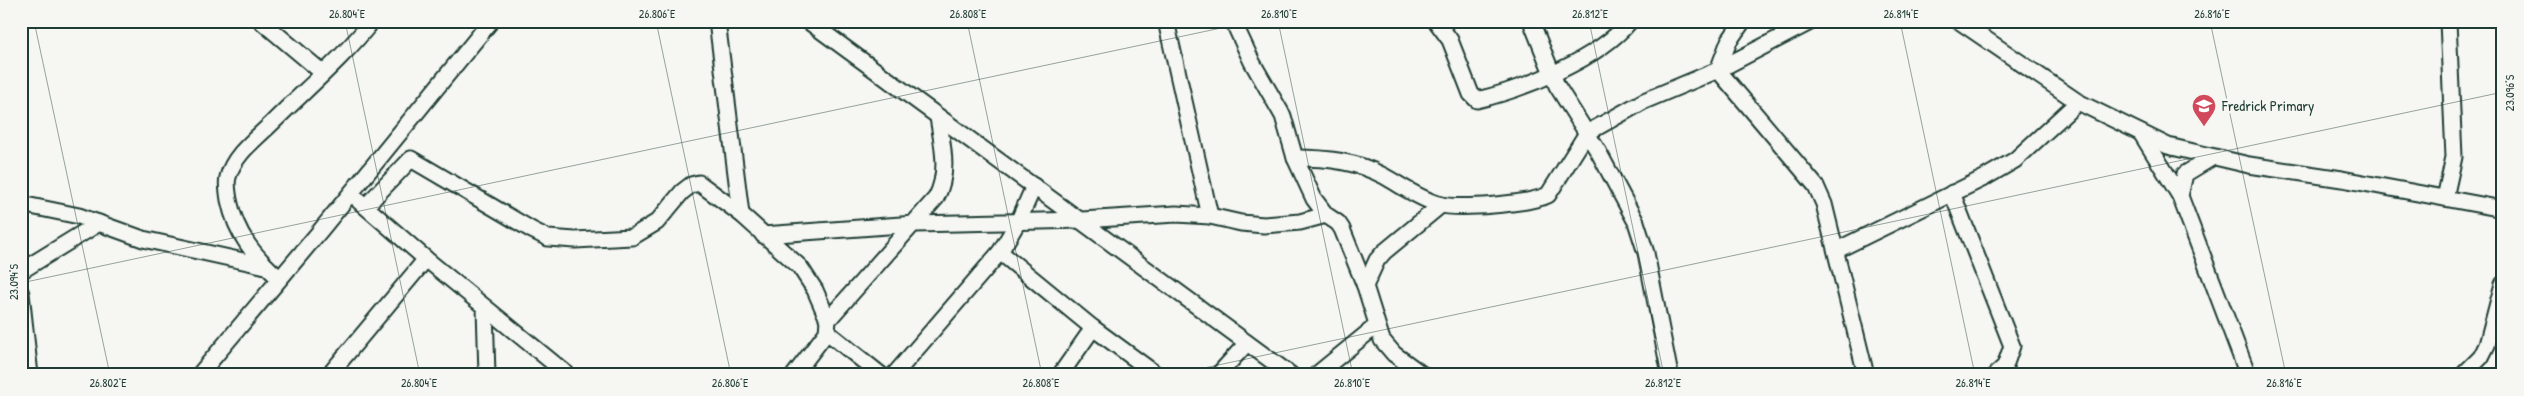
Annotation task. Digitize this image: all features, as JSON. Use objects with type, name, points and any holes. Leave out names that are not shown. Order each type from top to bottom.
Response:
[{"type":"street","points":[[261,21],[323,73]]},
{"type":"street","points":[[279,278],[246,245],[237,228],[232,211],[227,178],[233,164],[247,145],[323,73],[372,21]]},
{"type":"street","points":[[199,375],[491,21]]},
{"type":"street","points":[[717,21],[740,214]]},
{"type":"street","points":[[808,21],[1291,375]]},
{"type":"street","points":[[1166,21],[1210,216]]},
{"type":"street","points":[[1232,21],[1252,62],[1284,116],[1295,158],[1314,199],[1326,215],[1338,223],[1342,229],[1365,286],[1376,326],[1382,340],[1394,354],[1423,375]]},
{"type":"street","points":[[1436,21],[1450,40],[1475,100],[1498,95],[1552,75],[1610,39],[1630,21]]},
{"type":"street","points":[[1532,21],[1552,75],[1587,133],[1636,222],[1646,253],[1670,375]]},
{"type":"street","points":[[1718,70],[1729,41],[1742,21]]},
{"type":"street","points":[[1295,158],[1348,162],[1368,168],[1419,197],[1441,205],[1521,203],[1548,195],[1587,133],[1644,101],[1718,70],[1812,21]]},
{"type":"street","points":[[1959,21],[2078,102],[2168,146],[2213,157],[2503,209]]},
{"type":"street","points":[[2445,198],[2454,158],[2448,21]]},
{"type":"street","points":[[1718,70],[1816,186],[1824,204],[1866,375]]},
{"type":"street","points":[[1836,250],[2015,160],[2078,102]]},
{"type":"street","points":[[794,375],[809,357],[827,326],[936,198],[944,179],[938,117]]},
{"type":"street","points":[[2141,132],[2180,196],[2248,375]]},
{"type":"street","points":[[2180,196],[2185,174],[2213,157]]},
{"type":"street","points":[[366,206],[411,160],[496,211],[548,238],[605,240],[632,237],[657,222],[682,192],[691,185],[699,183],[740,214],[800,267],[815,290],[827,326],[881,375]]},
{"type":"street","points":[[894,375],[1000,252],[1019,220],[1034,186]]},
{"type":"street","points":[[350,193],[426,260],[568,375]]},
{"type":"street","points":[[1952,193],[2012,346],[2005,366],[1996,374]]},
{"type":"street","points":[[21,204],[78,216],[143,239],[266,266]]},
{"type":"street","points":[[1365,286],[1377,260],[1388,248],[1441,205]]},
{"type":"street","points":[[763,235],[915,224],[1019,220],[1082,220],[1176,214],[1210,216],[1241,223],[1264,225],[1300,222],[1326,215]]},
{"type":"street","points":[[21,271],[99,224]]},
{"type":"street","points":[[1000,252],[1093,328],[1157,375]]},
{"type":"street","points":[[329,375],[426,260]]},
{"type":"street","points":[[2463,375],[2482,357],[2503,284]]},
{"type":"street","points":[[21,293],[30,375]]},
{"type":"street","points":[[485,308],[487,375]]},
{"type":"street","points":[[1316,375],[1376,326]]},
{"type":"street","points":[[1060,375],[1093,328]]},
{"type":"street","points":[[1218,375],[1247,344]]},
{"type":"street","points":[[809,357],[810,375]]},
{"type":"place","name":"Fredrick Primary","points":[[2204,127]]}]
